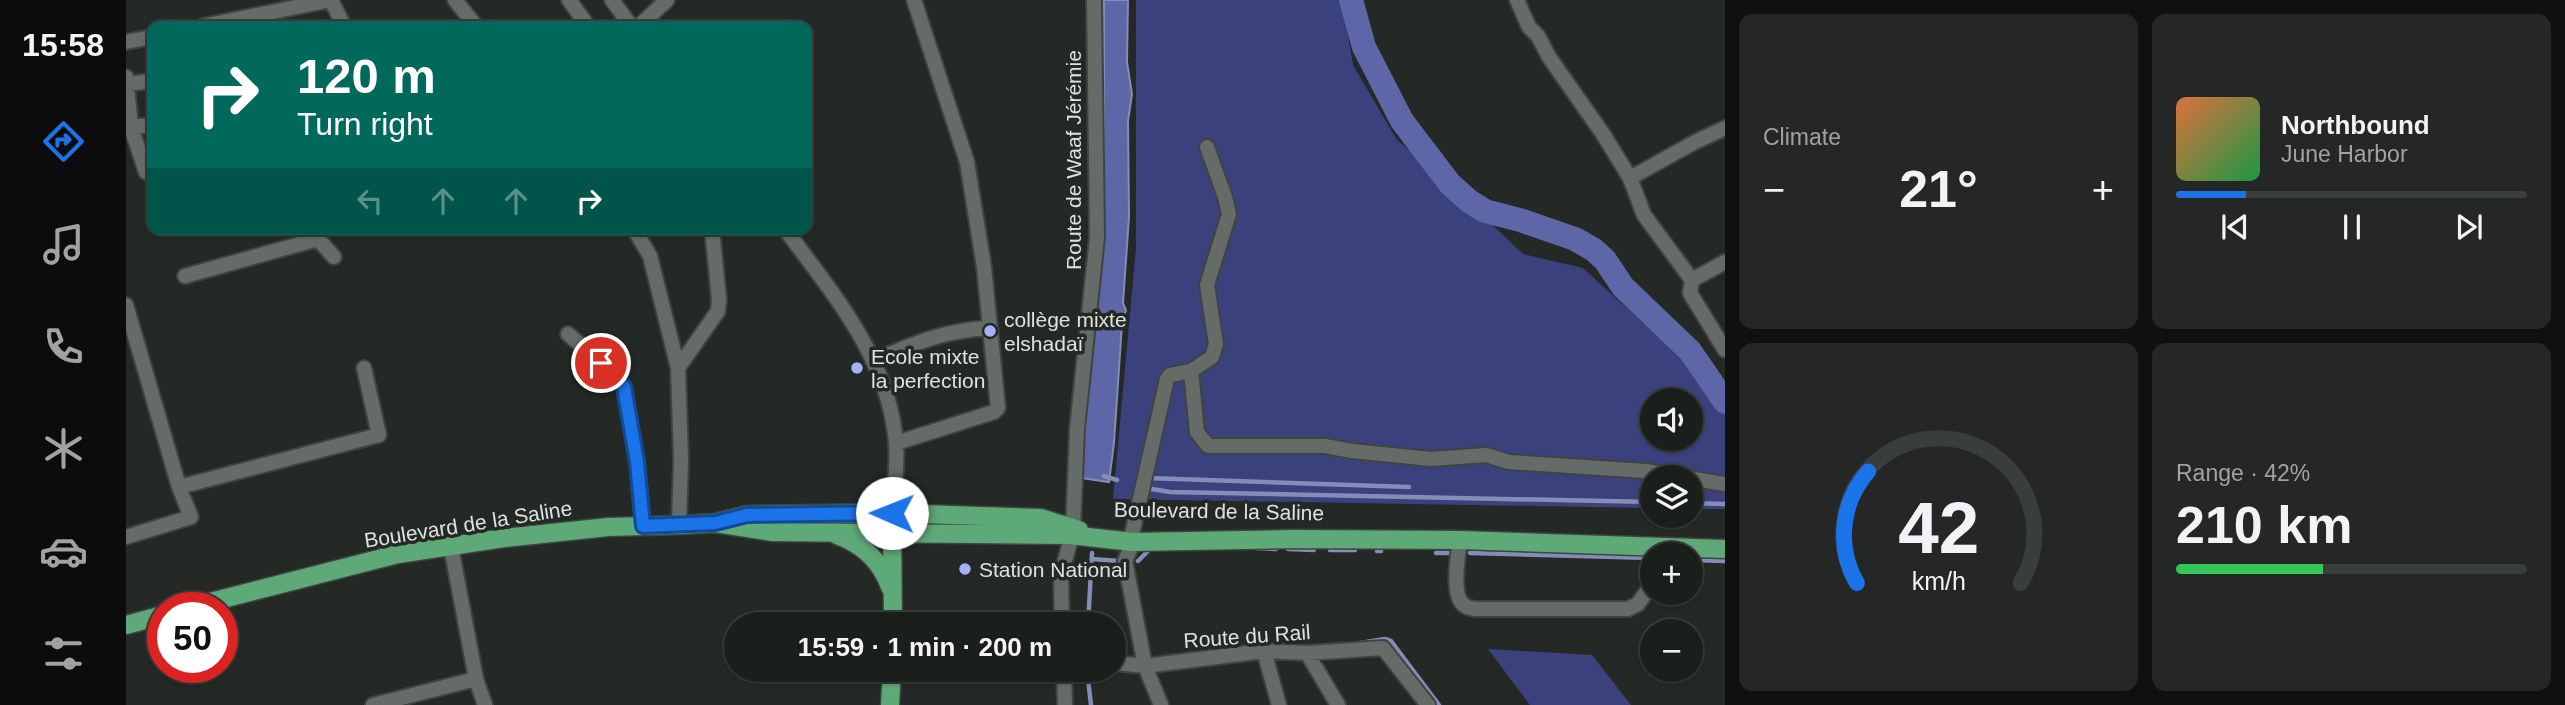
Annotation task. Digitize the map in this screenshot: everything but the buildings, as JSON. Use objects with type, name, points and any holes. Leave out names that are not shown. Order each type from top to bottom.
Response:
[{"type":"main road","name":"Boulevard de la Saline","points":[[715,523],[747,515],[892,513],[1041,518],[1071,533]]},
{"type":"main road","points":[[892,513],[893,612]]},
{"type":"main road","name":"Boulevard de la Saline","points":[[238,595],[398,554],[504,538],[679,524],[715,523],[773,532],[892,532],[1039,537],[1071,533],[1132,538],[1460,540],[1640,550]]},
{"type":"main road","points":[[827,533],[840,536],[863,549],[882,569],[892,593]]},
{"type":"main road","name":"Boulevard de la Saline","points":[[1132,538],[1725,537]]},
{"type":"main road","name":"Boulevard de la Saline","points":[[1703,550],[1725,549]]},
{"type":"main road","points":[[126,625],[147,619]]},
{"type":"main road","points":[[890,705],[893,682]]},
{"type":"street","points":[[228,21],[331,0],[342,21]]},
{"type":"street","points":[[455,0],[472,21]]},
{"type":"street","points":[[569,0],[584,21]]},
{"type":"street","points":[[612,0],[627,21]]},
{"type":"street","points":[[644,21],[667,0]]},
{"type":"street","points":[[896,443],[995,412],[998,408],[984,267],[967,162],[914,0]]},
{"type":"street","name":"Route de Waaf Jérémie","points":[[1062,612],[1061,576],[1071,533],[1077,429],[1097,237],[1094,0]]},
{"type":"street","points":[[1517,0],[1529,27],[1538,36],[1564,81],[1603,134],[1630,178],[1644,215],[1692,280],[1690,293],[1725,350]]},
{"type":"street","points":[[126,42],[147,38]]},
{"type":"street","points":[[126,77],[129,127],[147,172]]},
{"type":"street","points":[[127,84],[147,82]]},
{"type":"street","points":[[129,127],[147,125]]},
{"type":"street","points":[[1630,178],[1725,128]]},
{"type":"street","points":[[1161,705],[1145,666],[1125,561],[1167,379],[1170,375],[1191,371],[1212,356],[1216,344],[1207,285],[1229,214],[1207,147]]},
{"type":"street","points":[[185,276],[314,235]]},
{"type":"street","points":[[318,235],[334,257]]},
{"type":"street","points":[[637,235],[653,265],[678,368],[681,461],[679,524]]},
{"type":"street","points":[[678,368],[718,312],[713,235]]},
{"type":"street","points":[[789,235],[838,300],[875,360],[884,384],[896,443],[892,513]]},
{"type":"street","points":[[1692,280],[1725,261]]},
{"type":"street","points":[[126,305],[178,487],[191,517],[126,537]]},
{"type":"street","points":[[875,360],[934,336],[960,330],[990,328]]},
{"type":"street","points":[[568,334],[617,377],[624,387],[637,462],[643,526]]},
{"type":"street","points":[[178,487],[379,435],[364,368]]},
{"type":"street","points":[[1191,371],[1197,432],[1208,446],[1325,446],[1432,459],[1486,455],[1509,462],[1646,471],[1725,484]]},
{"type":"street","points":[[1460,540],[1456,582],[1458,598],[1464,605],[1475,609],[1628,609],[1640,601]]},
{"type":"street","points":[[451,547],[476,680],[485,705]]},
{"type":"street","name":"Route du Rail","points":[[1126,664],[1145,666],[1264,651],[1307,653],[1383,648],[1428,705]]},
{"type":"street","points":[[1264,651],[1279,705]]},
{"type":"street","points":[[1307,653],[1338,705]]},
{"type":"street","points":[[373,705],[476,680]]},
{"type":"street","points":[[1064,682],[1065,705]]},
{"type":"shaded area","points":[[1104,0],[1128,0],[1127,62],[1132,94],[1128,121],[1129,217],[1123,303],[1126,310],[1122,324],[1109,482],[1081,478],[1104,207]]},
{"type":"shaded area","points":[[1136,0],[1342,0],[1353,65],[1397,140],[1450,184],[1523,254],[1583,268],[1725,398],[1725,509],[1703,509],[1703,465],[1640,465],[1640,508],[1113,499],[1136,248]]},
{"type":"shaded area","points":[[1488,649],[1592,655],[1631,705],[1530,705]]},
{"type":"waterway","points":[[1351,0],[1364,47],[1402,121],[1450,184],[1485,211],[1575,239],[1594,250],[1605,260],[1623,287],[1690,351],[1725,402]]},
{"type":"waterway","points":[[1104,476],[1117,480]]},
{"type":"waterway","points":[[1147,478],[1409,487]]},
{"type":"waterway","points":[[1146,488],[1170,492],[1640,502]]},
{"type":"waterway","points":[[1703,503],[1725,504]]},
{"type":"waterway","points":[[1138,561],[1151,548]]},
{"type":"waterway","points":[[1256,548],[1276,549]]},
{"type":"waterway","points":[[1288,549],[1314,550]]},
{"type":"waterway","points":[[1330,550],[1355,550]]},
{"type":"waterway","points":[[1089,612],[1092,553]]},
{"type":"waterway","points":[[1436,553],[1452,553]]},
{"type":"waterway","points":[[1470,553],[1640,558]]},
{"type":"waterway","points":[[1092,559],[1119,561]]},
{"type":"waterway","points":[[1703,560],[1725,561]]},
{"type":"waterway","points":[[1360,643],[1385,639],[1391,641],[1439,705]]},
{"type":"waterway","points":[[1088,682],[1091,705]]},
{"type":"place","name":"collège mixte elshadaï","points":[[990,331]]},
{"type":"place","name":"Ecole mixte la perfection","points":[[857,368]]},
{"type":"place","name":"Station National","points":[[965,569]]},
{"type":"route","points":[[601,363],[624,387],[637,462],[643,526],[715,523],[747,515],[892,513]]}]
